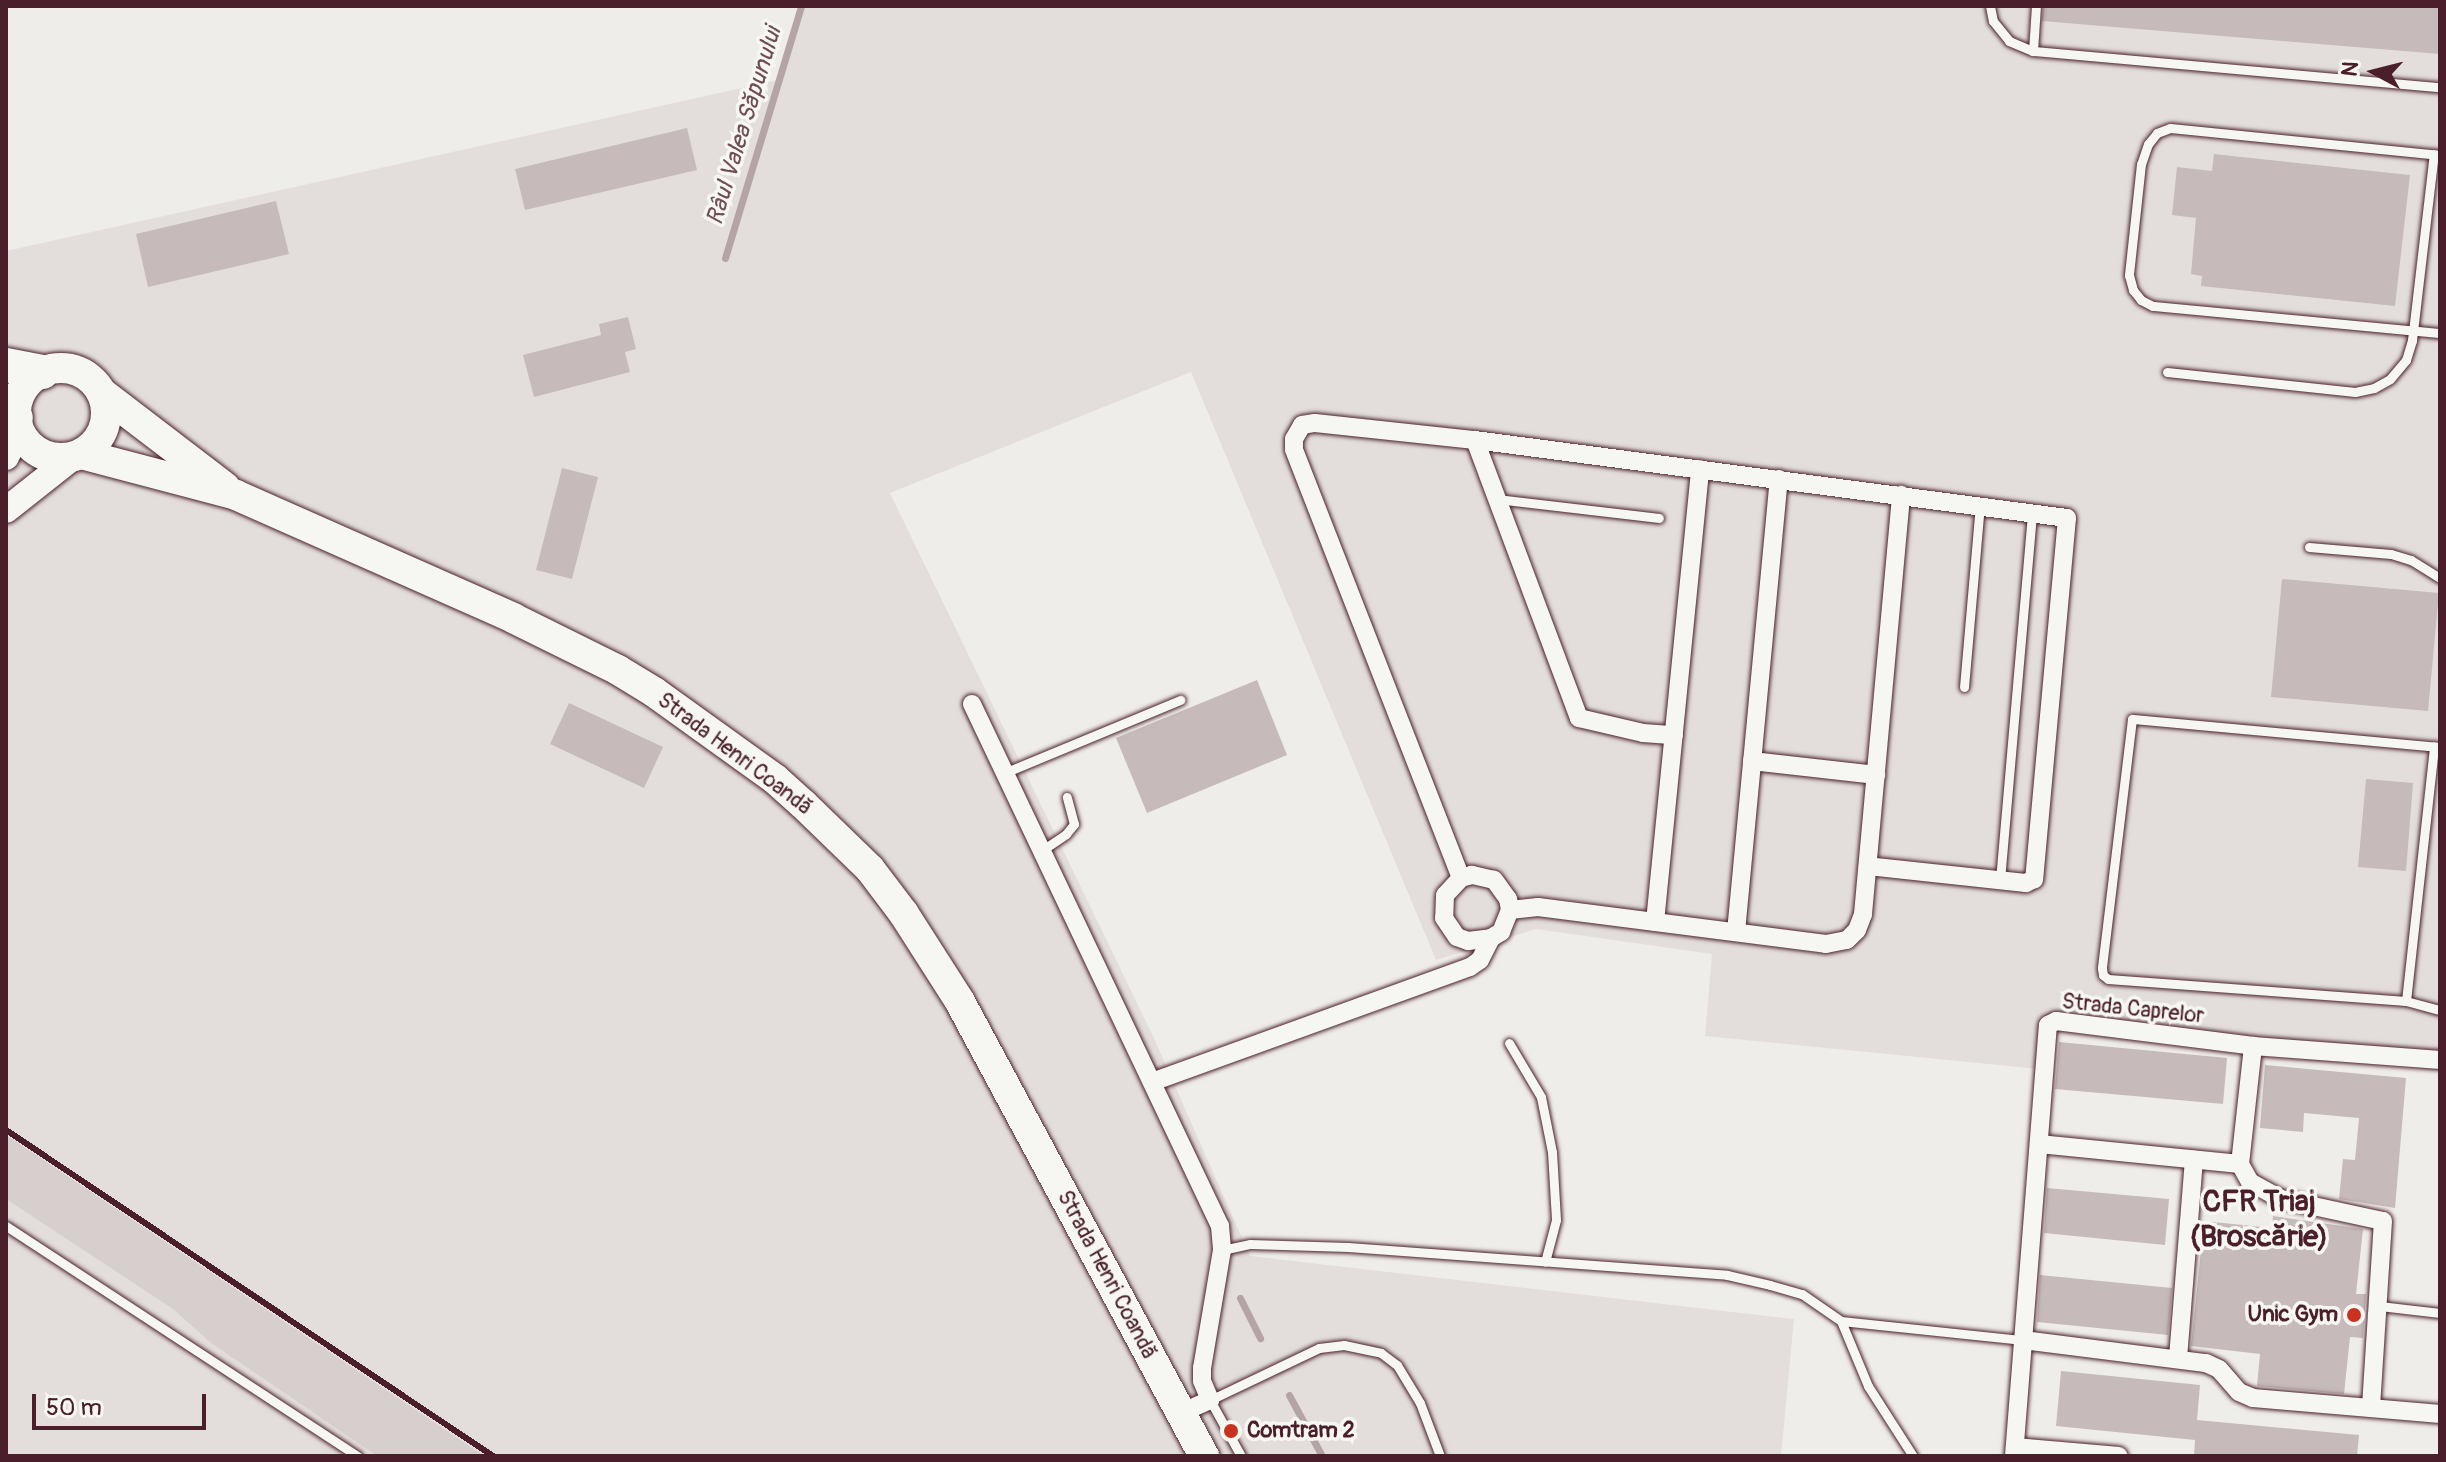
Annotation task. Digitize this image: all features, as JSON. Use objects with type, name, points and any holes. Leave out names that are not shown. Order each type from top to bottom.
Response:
[{"type":"highway","points":[[6,365],[42,372]]},
{"type":"main road","points":[[70,368],[94,381],[102,393],[106,421],[93,446],[77,456],[62,459],[40,454],[13,421],[22,391],[42,372],[70,368]]},
{"type":"main road","name":"Strada Henri Coandă","points":[[102,393],[236,495]]},
{"type":"main road","name":"Strada Henri Coandă","points":[[77,456],[236,495],[513,618],[618,670],[692,718],[765,772],[833,831],[904,914],[959,1000],[1204,1456]]},
{"type":"street","points":[[6,457],[13,421]]},
{"type":"street","points":[[1461,878],[1300,464],[1294,439],[1302,425],[1315,423],[1475,440],[2063,516],[2068,522],[2034,879],[2026,883],[1868,866]]},
{"type":"street","points":[[1475,440],[1579,718],[1643,733],[1674,735]]},
{"type":"street","points":[[6,510],[77,456]]},
{"type":"street","points":[[1655,922],[1700,469]]},
{"type":"street","points":[[1736,932],[1779,479]]},
{"type":"street","points":[[1510,910],[1538,907],[1826,944],[1847,940],[1857,930],[1863,914],[1868,866],[1901,495]]},
{"type":"street","points":[[972,704],[1220,1226],[1222,1250],[1202,1368],[1202,1381],[1210,1400],[1181,1413]]},
{"type":"street","points":[[1752,761],[1876,775]]},
{"type":"street","points":[[1152,1082],[1470,967],[1480,960],[1491,938],[1507,922],[1510,910],[1508,899],[1494,880],[1484,875],[1461,878],[1445,895],[1444,918],[1457,937],[1468,941],[1491,938]]},
{"type":"street","name":"Strada Caprelor","points":[[2039,1144],[2045,1034],[2048,1025],[2056,1021],[2253,1046],[2440,1060]]},
{"type":"street","points":[[2253,1046],[2240,1164],[2250,1182],[2260,1189],[2322,1209],[2383,1221],[2380,1306],[2371,1408]]},
{"type":"street","points":[[2119,1456],[2015,1452],[2039,1144],[2240,1164]]},
{"type":"street","points":[[2178,1358],[2194,1160]]},
{"type":"street","points":[[2023,1340],[2178,1358],[2219,1369],[2239,1392],[2253,1398],[2440,1414]]},
{"type":"lane","points":[[1990,6],[1993,21],[2009,41],[2033,51],[2440,87]]},
{"type":"lane","points":[[2033,51],[2036,6]]},
{"type":"lane","points":[[2167,372],[2355,392],[2374,388],[2390,379],[2406,360],[2414,330],[2437,154],[2170,128],[2157,133],[2144,154],[2129,275],[2133,290],[2141,300],[2153,306],[2414,330],[2440,333]]},
{"type":"lane","points":[[1497,499],[1659,518]]},
{"type":"lane","points":[[1964,687],[1980,505]]},
{"type":"lane","points":[[2000,880],[2032,511]]},
{"type":"lane","points":[[2309,547],[2391,554],[2411,560],[2440,578]]},
{"type":"lane","points":[[1004,773],[1180,700]]},
{"type":"lane","points":[[2406,1001],[2437,747],[2132,719],[2103,975],[2108,979],[2406,1001],[2440,1010]]},
{"type":"lane","points":[[1041,851],[1066,834],[1074,824],[1067,797]]},
{"type":"lane","points":[[1509,1043],[1541,1097],[1552,1152],[1556,1220],[1545,1262]]},
{"type":"lane","points":[[6,1226],[357,1456]]},
{"type":"lane","points":[[1222,1250],[1273,1244],[1727,1275],[1802,1294],[1841,1321],[2023,1340]]},
{"type":"lane","points":[[2380,1306],[2440,1313]]},
{"type":"lane","points":[[1841,1321],[1868,1386],[1913,1456]]},
{"type":"lane","points":[[1241,1456],[1210,1400],[1319,1348],[1365,1347],[1381,1353],[1397,1365],[1420,1403],[1440,1456]]},
{"type":"shaded area","points":[[801,6],[2440,6],[2440,1067],[2044,1023],[2038,1069],[1705,1036],[1712,954],[1536,929],[1436,960],[1191,372],[890,493],[1153,1036],[1250,1256],[1794,1319],[1781,1456],[6,1456],[6,251],[778,80]]},
{"type":"shaded area","points":[[6,1135],[484,1456],[377,1456],[211,1343],[173,1309],[6,1199]]},
{"type":"building","points":[[2043,6],[2440,6],[2440,54],[2042,21]]},
{"type":"building","points":[[687,128],[697,170],[525,210],[515,169]]},
{"type":"building","points":[[2214,154],[2410,175],[2395,306],[2201,286],[2202,276],[2191,274],[2196,218],[2172,215],[2177,167],[2212,171]]},
{"type":"building","points":[[276,201],[289,254],[148,287],[136,234]]},
{"type":"building","points":[[628,317],[636,349],[625,352],[630,372],[534,397],[523,355],[601,335],[599,324]]},
{"type":"building","points":[[562,468],[598,477],[572,579],[536,570]]},
{"type":"building","points":[[2282,579],[2439,593],[2428,711],[2271,697]]},
{"type":"building","points":[[1257,680],[1287,755],[1147,813],[1116,738]]},
{"type":"building","points":[[569,703],[663,747],[644,788],[550,744]]},
{"type":"building","points":[[2366,779],[2413,783],[2406,871],[2358,867]]},
{"type":"building","points":[[2059,1042],[2227,1058],[2223,1104],[2055,1089]]},
{"type":"building","points":[[2265,1065],[2406,1078],[2395,1208],[2339,1199],[2343,1159],[2355,1160],[2359,1118],[2304,1113],[2303,1132],[2260,1128]]},
{"type":"building","points":[[2047,1188],[2169,1199],[2165,1245],[2044,1233]]},
{"type":"building","points":[[2273,1216],[2363,1229],[2356,1294],[2366,1294],[2363,1338],[2350,1337],[2344,1394],[2257,1386],[2260,1354],[2191,1346],[2204,1221],[2272,1228]]},
{"type":"building","points":[[2040,1275],[2172,1288],[2168,1335],[2037,1322]]},
{"type":"building","points":[[2061,1371],[2200,1385],[2197,1420],[2359,1435],[2357,1456],[2194,1456],[2195,1440],[2056,1426]]},
{"type":"waterway","name":"Râul Valea Săpunului","points":[[725,258],[801,6]]},
{"type":"waterway","name":"Râul Valea Săpunului","points":[[1240,1298],[1260,1338]]},
{"type":"waterway","name":"Râul Valea Săpunului","points":[[1289,1395],[1322,1456]]},
{"type":"railway","points":[[6,1130],[493,1456]]},
{"type":"place","name":"Unic Gym","points":[[2354,1315]]},
{"type":"place","name":"Comtram 2","points":[[1231,1431]]},
{"type":"district","name":"CFR Triaj (Broscărie)","points":[[2259,1219]]}]
